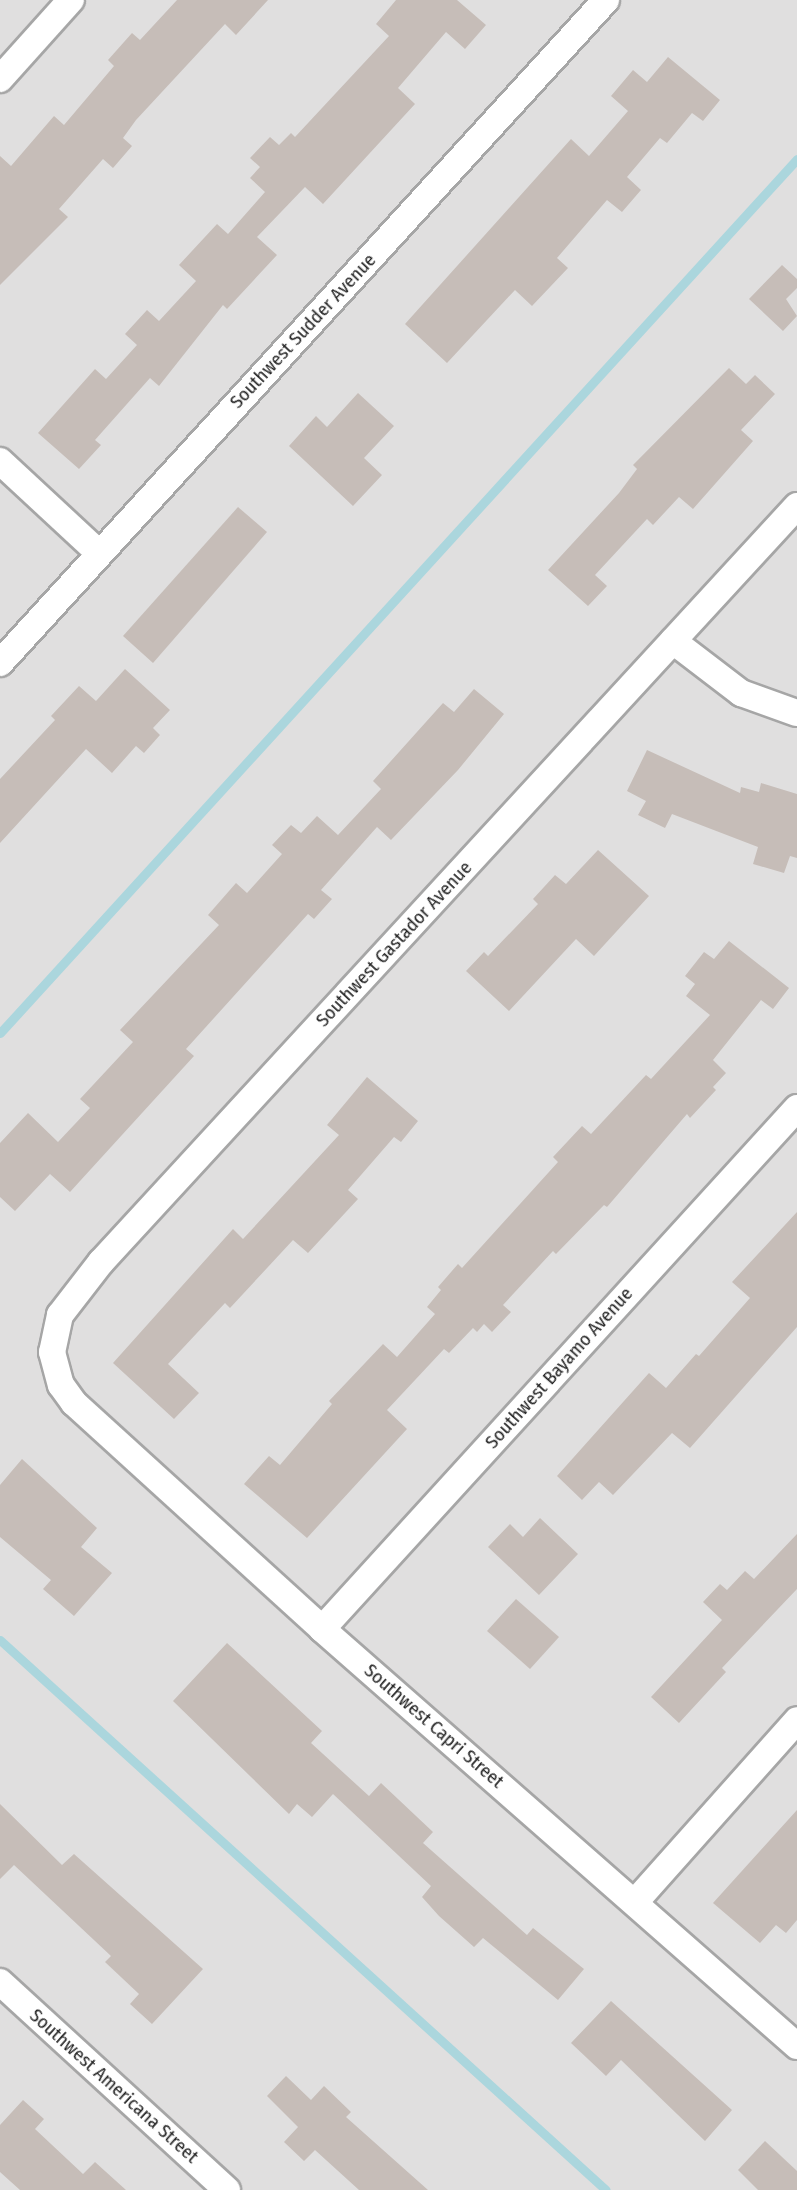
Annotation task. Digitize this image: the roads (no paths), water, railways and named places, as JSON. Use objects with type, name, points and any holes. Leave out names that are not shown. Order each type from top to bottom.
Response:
[{"type":"street","points":[[0,79],[71,0]]},
{"type":"street","name":"Southwest Sudder Avenue","points":[[0,663],[606,0]]},
{"type":"street","points":[[0,461],[99,553]]},
{"type":"street","name":"Southwest Gastador Avenue","points":[[74,1403],[61,1385],[52,1352],[57,1324],[72,1295],[797,506]]},
{"type":"street","points":[[673,641],[741,693],[797,713]]},
{"type":"street","name":"Southwest Bayamo Avenue","points":[[322,1629],[797,1108]]},
{"type":"street","name":"Southwest Capri Street","points":[[74,1403],[322,1629],[636,1901],[797,2046]]},
{"type":"street","points":[[636,1901],[797,1720]]},
{"type":"street","name":"Southwest Americana Street","points":[[0,1982],[228,2190]]},
{"type":"waterway","points":[[0,1033],[797,159]]},
{"type":"waterway","points":[[0,1640],[606,2190]]}]
